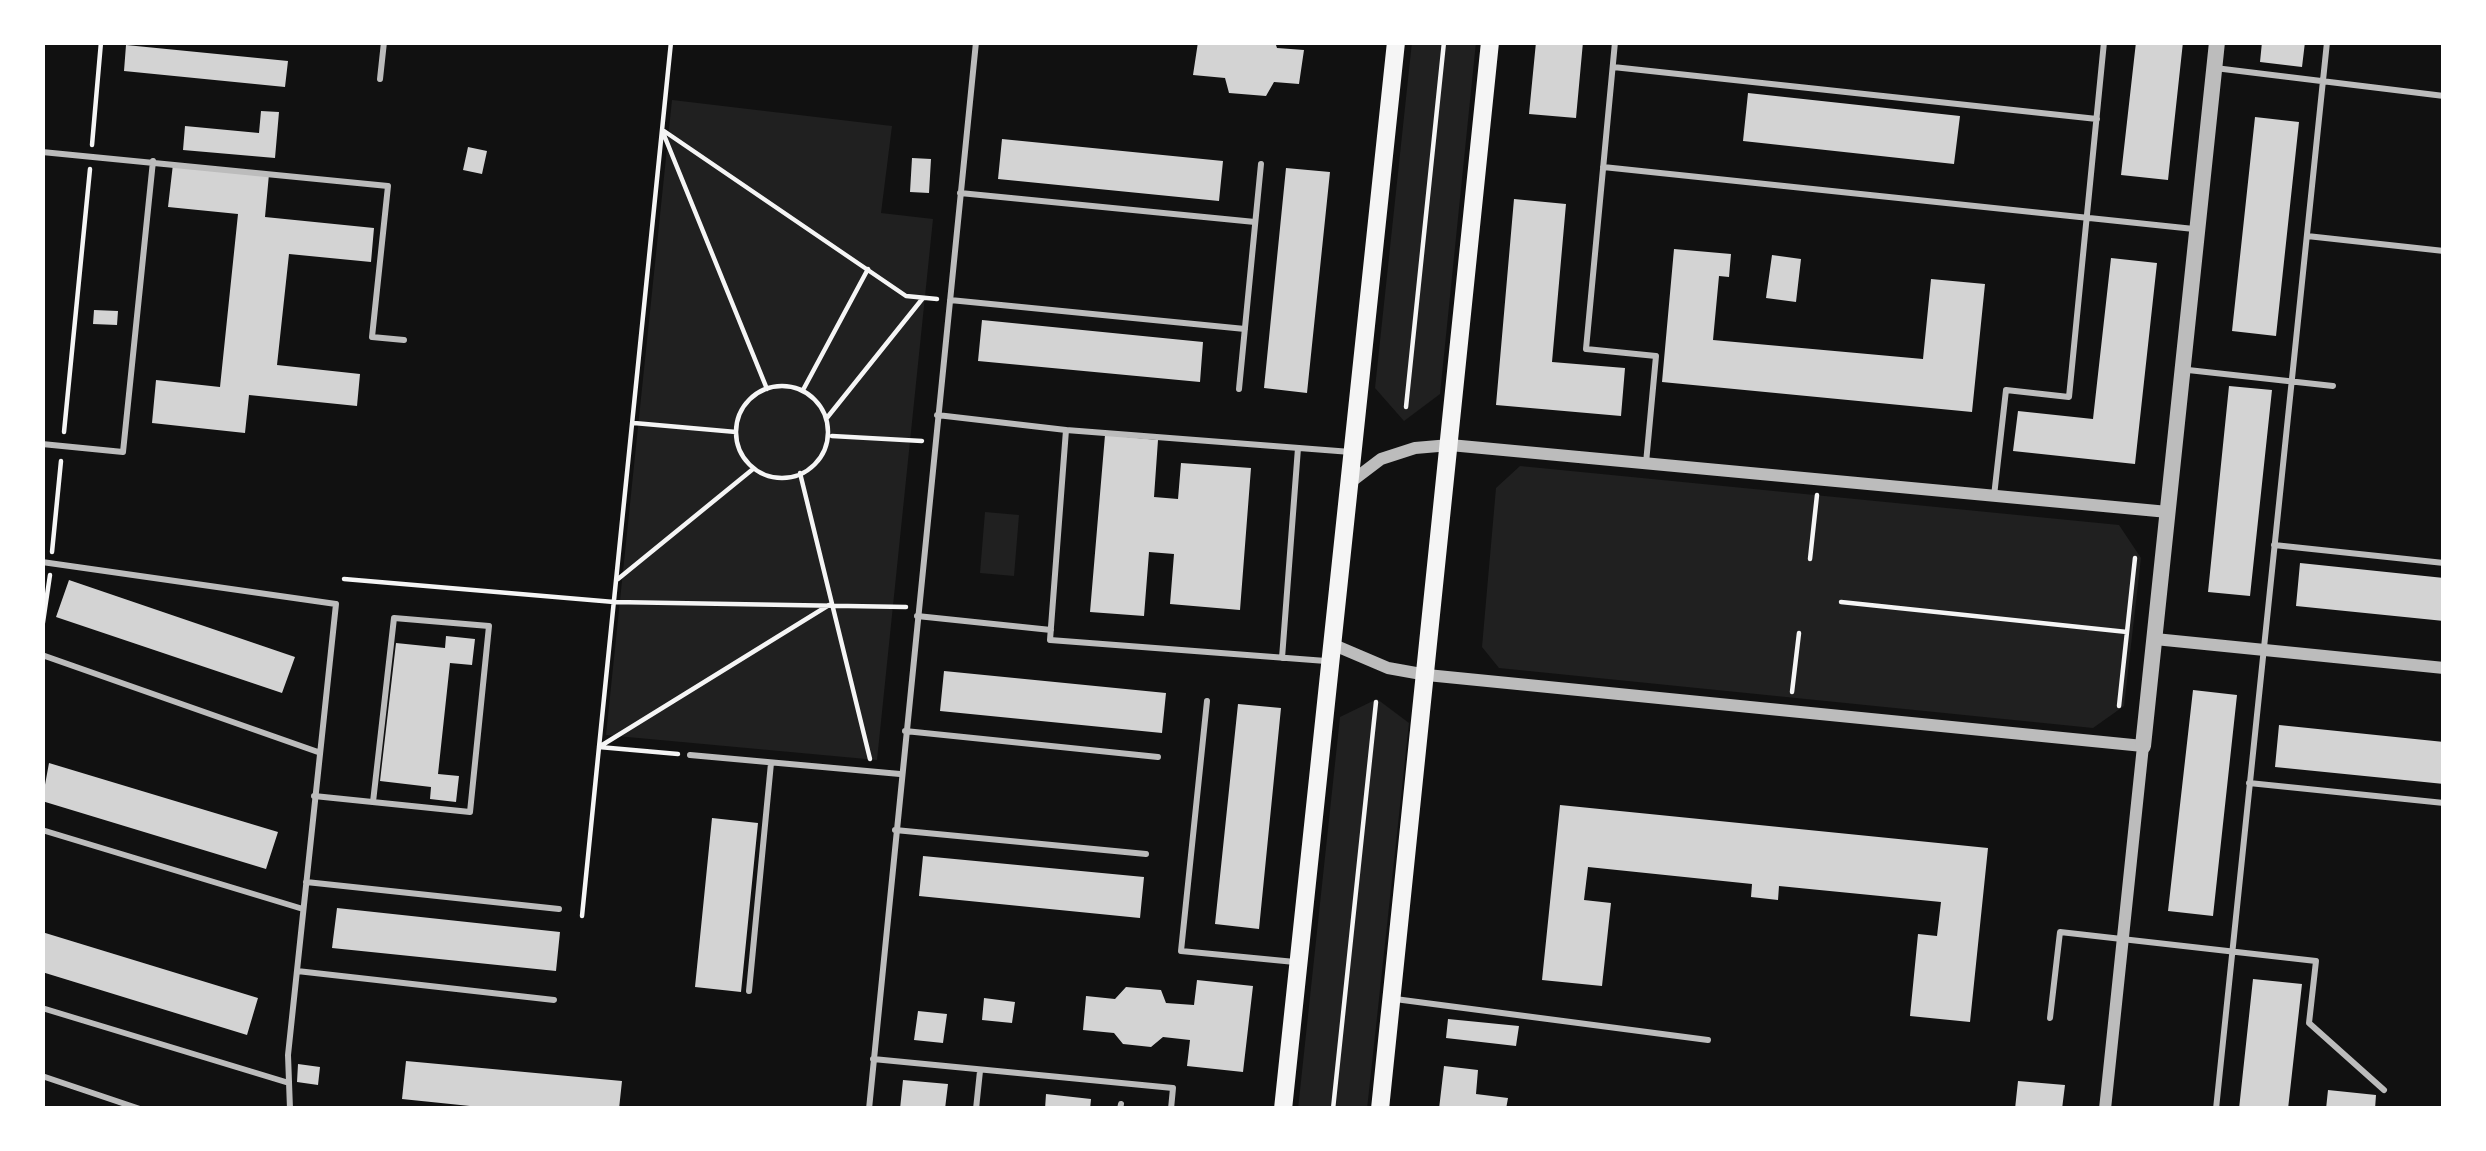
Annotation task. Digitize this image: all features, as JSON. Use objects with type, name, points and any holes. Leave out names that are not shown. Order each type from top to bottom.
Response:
[{"type":"main road","points":[[1282,1109],[1396,42]]},
{"type":"main road","points":[[1380,1109],[1490,42]]},
{"type":"street","points":[[2104,1109],[2218,42]]},
{"type":"street","points":[[1352,482],[1381,459],[1414,448],[1450,445],[2168,512]]},
{"type":"street","points":[[2155,639],[2444,668]]},
{"type":"street","points":[[1333,653],[1427,675],[2144,746]]},
{"type":"lane","points":[[380,79],[384,42]]},
{"type":"lane","points":[[869,1109],[976,42]]},
{"type":"lane","points":[[1615,42],[1586,349],[1656,356],[1646,463]]},
{"type":"lane","points":[[1994,496],[2006,390],[2069,397],[2104,42]]},
{"type":"lane","points":[[2216,1109],[2327,42]]},
{"type":"lane","points":[[1613,67],[2097,119]]},
{"type":"lane","points":[[2215,68],[2444,96]]},
{"type":"lane","points":[[42,152],[388,186],[372,338],[404,340]]},
{"type":"lane","points":[[42,444],[123,452],[153,161]]},
{"type":"lane","points":[[1239,389],[1261,164]]},
{"type":"lane","points":[[1603,167],[2198,230]]},
{"type":"lane","points":[[960,193],[1255,222]]},
{"type":"lane","points":[[2307,236],[2444,251]]},
{"type":"lane","points":[[949,300],[1245,329]]},
{"type":"lane","points":[[2183,370],[2333,386]]},
{"type":"lane","points":[[937,416],[1355,452]]},
{"type":"lane","points":[[1066,430],[1050,640],[1282,658],[1333,653]]},
{"type":"lane","points":[[1282,658],[1298,448]]},
{"type":"lane","points":[[2274,545],[2444,563]]},
{"type":"lane","points":[[47,563],[336,604],[305,882],[290,1109]]},
{"type":"lane","points":[[917,611],[1051,630]]},
{"type":"lane","points":[[314,796],[470,812],[489,626],[394,618],[373,802]]},
{"type":"lane","points":[[42,655],[319,752]]},
{"type":"lane","points":[[1207,701],[1181,951],[1299,962]]},
{"type":"lane","points":[[904,730],[1158,757]]},
{"type":"lane","points":[[690,755],[900,774]]},
{"type":"lane","points":[[748,992],[772,763]]},
{"type":"lane","points":[[2249,783],[2444,803]]},
{"type":"lane","points":[[42,830],[303,909]]},
{"type":"lane","points":[[895,830],[1146,854]]},
{"type":"lane","points":[[305,882],[560,908]]},
{"type":"lane","points":[[2050,1018],[2060,932],[2315,961],[2309,1023],[2384,1090]]},
{"type":"lane","points":[[297,971],[554,1000]]},
{"type":"lane","points":[[1392,999],[1708,1040]]},
{"type":"lane","points":[[42,1008],[290,1083]]},
{"type":"lane","points":[[873,1059],[1173,1088],[1171,1109]]},
{"type":"lane","points":[[976,1109],[980,1070]]},
{"type":"lane","points":[[42,1076],[140,1109]]},
{"type":"path","points":[[42,628],[101,42]]},
{"type":"path","points":[[582,916],[671,42]]},
{"type":"path","points":[[1406,407],[1444,42]]},
{"type":"path","points":[[662,130],[906,296],[949,300]]},
{"type":"path","points":[[662,130],[767,389]]},
{"type":"path","points":[[803,390],[868,269]]},
{"type":"path","points":[[826,418],[923,298]]},
{"type":"path","points":[[767,389],[803,390],[826,418],[830,436],[821,457],[800,473],[770,477],[753,469],[736,432],[739,412],[749,399],[767,389]]},
{"type":"path","points":[[632,423],[736,432]]},
{"type":"path","points":[[830,436],[934,442]]},
{"type":"path","points":[[616,581],[753,469]]},
{"type":"path","points":[[800,473],[873,772]]},
{"type":"path","points":[[1810,559],[1817,495]]},
{"type":"path","points":[[2119,706],[2135,558]]},
{"type":"path","points":[[344,579],[614,602],[832,603],[917,611]]},
{"type":"path","points":[[1841,602],[2127,632]]},
{"type":"path","points":[[599,747],[832,603]]},
{"type":"path","points":[[1791,698],[1799,632]]},
{"type":"path","points":[[1334,1109],[1376,702]]},
{"type":"path","points":[[599,747],[690,755]]},
{"type":"shaded area","points":[[1412,42],[1476,42],[1440,394],[1404,421],[1375,388]]},
{"type":"shaded area","points":[[672,100],[892,126],[881,213],[933,219],[877,760],[606,735]]},
{"type":"shaded area","points":[[1520,466],[2119,525],[2141,558],[2124,706],[2093,728],[1499,668],[1482,647],[1496,488]]},
{"type":"shaded area","points":[[985,512],[1019,515],[1014,576],[980,573]]},
{"type":"shaded area","points":[[1377,699],[1409,723],[1367,1109],[1298,1109],[1340,717]]},
{"type":"building","points":[[1198,42],[1275,42],[1277,48],[1304,50],[1299,84],[1274,82],[1266,96],[1229,93],[1225,78],[1193,75]]},
{"type":"building","points":[[1536,42],[1583,42],[1576,118],[1529,114]]},
{"type":"building","points":[[2136,42],[2183,42],[2168,180],[2121,175]]},
{"type":"building","points":[[2262,42],[2305,42],[2302,67],[2260,62]]},
{"type":"building","points":[[126,45],[288,61],[285,87],[124,71]]},
{"type":"building","points":[[1748,93],[1960,116],[1954,164],[1743,141]]},
{"type":"building","points":[[261,111],[279,112],[275,158],[183,150],[185,126],[259,133]]},
{"type":"building","points":[[2255,117],[2299,122],[2276,336],[2232,331]]},
{"type":"building","points":[[1002,139],[1223,161],[1219,201],[998,179]]},
{"type":"building","points":[[468,147],[487,151],[482,174],[463,170]]},
{"type":"building","points":[[912,158],[931,159],[929,193],[910,192]]},
{"type":"building","points":[[173,164],[269,174],[265,217],[374,228],[371,262],[289,254],[277,365],[360,374],[357,406],[249,395],[245,433],[152,423],[156,380],[220,387],[238,214],[168,207]]},
{"type":"building","points":[[1286,168],[1330,172],[1307,393],[1264,388]]},
{"type":"building","points":[[1514,199],[1566,204],[1552,362],[1625,368],[1621,416],[1496,405]]},
{"type":"building","points":[[1674,249],[1731,254],[1729,277],[1719,276],[1713,340],[1923,359],[1931,279],[1985,284],[1972,412],[1662,382]]},
{"type":"building","points":[[1772,255],[1801,259],[1796,302],[1766,298]]},
{"type":"building","points":[[2111,258],[2157,263],[2135,464],[2013,451],[2018,411],[2093,419]]},
{"type":"building","points":[[94,310],[118,311],[117,325],[93,324]]},
{"type":"building","points":[[982,320],[1203,342],[1200,382],[978,361]]},
{"type":"building","points":[[2229,386],[2272,390],[2250,596],[2208,592]]},
{"type":"building","points":[[1105,435],[1158,440],[1154,497],[1178,499],[1181,463],[1251,468],[1240,610],[1170,604],[1174,554],[1149,552],[1144,616],[1090,612]]},
{"type":"building","points":[[2300,563],[2444,578],[2444,621],[2296,606]]},
{"type":"building","points":[[69,580],[295,657],[282,693],[56,617]]},
{"type":"building","points":[[446,636],[475,639],[472,665],[450,663],[438,774],[459,776],[456,802],[430,799],[431,787],[380,781],[396,643],[445,648]]},
{"type":"building","points":[[944,671],[1166,693],[1162,733],[940,711]]},
{"type":"building","points":[[2193,690],[2237,695],[2213,916],[2168,911]]},
{"type":"building","points":[[1238,704],[1281,708],[1259,929],[1215,924]]},
{"type":"building","points":[[2279,725],[2444,742],[2444,784],[2275,767]]},
{"type":"building","points":[[49,763],[278,832],[266,869],[42,801]]},
{"type":"building","points":[[1560,805],[1988,848],[1970,1022],[1910,1016],[1918,934],[1937,936],[1941,902],[1779,886],[1778,900],[1751,897],[1752,884],[1588,867],[1584,900],[1611,903],[1602,986],[1542,980]]},
{"type":"building","points":[[712,818],[758,823],[741,992],[695,987]]},
{"type":"building","points":[[923,856],[1144,877],[1140,918],[919,896]]},
{"type":"building","points":[[337,908],[560,932],[556,971],[332,948]]},
{"type":"building","points":[[42,932],[258,998],[247,1035],[42,972]]},
{"type":"building","points":[[2253,979],[2302,984],[2288,1109],[2239,1109]]},
{"type":"building","points":[[1197,980],[1253,986],[1243,1072],[1187,1066],[1190,1040],[1163,1037],[1151,1047],[1123,1044],[1114,1033],[1083,1030],[1086,996],[1115,999],[1126,987],[1161,990],[1166,1003],[1194,1005]]},
{"type":"building","points":[[984,998],[1015,1002],[1012,1023],[982,1020]]},
{"type":"building","points":[[918,1011],[947,1014],[943,1043],[914,1040]]},
{"type":"building","points":[[1448,1019],[1519,1026],[1516,1046],[1446,1038]]},
{"type":"building","points":[[406,1061],[622,1081],[619,1109],[499,1109],[402,1099]]},
{"type":"building","points":[[298,1064],[320,1067],[318,1085],[297,1082]]},
{"type":"building","points":[[1444,1066],[1478,1070],[1476,1094],[1508,1098],[1506,1109],[1439,1109]]},
{"type":"building","points":[[903,1080],[948,1084],[945,1109],[900,1109]]},
{"type":"building","points":[[2018,1081],[2065,1085],[2062,1109],[2015,1109]]},
{"type":"building","points":[[2328,1090],[2376,1095],[2375,1109],[2326,1109]]},
{"type":"building","points":[[1046,1094],[1091,1099],[1090,1109],[1045,1109]]}]
